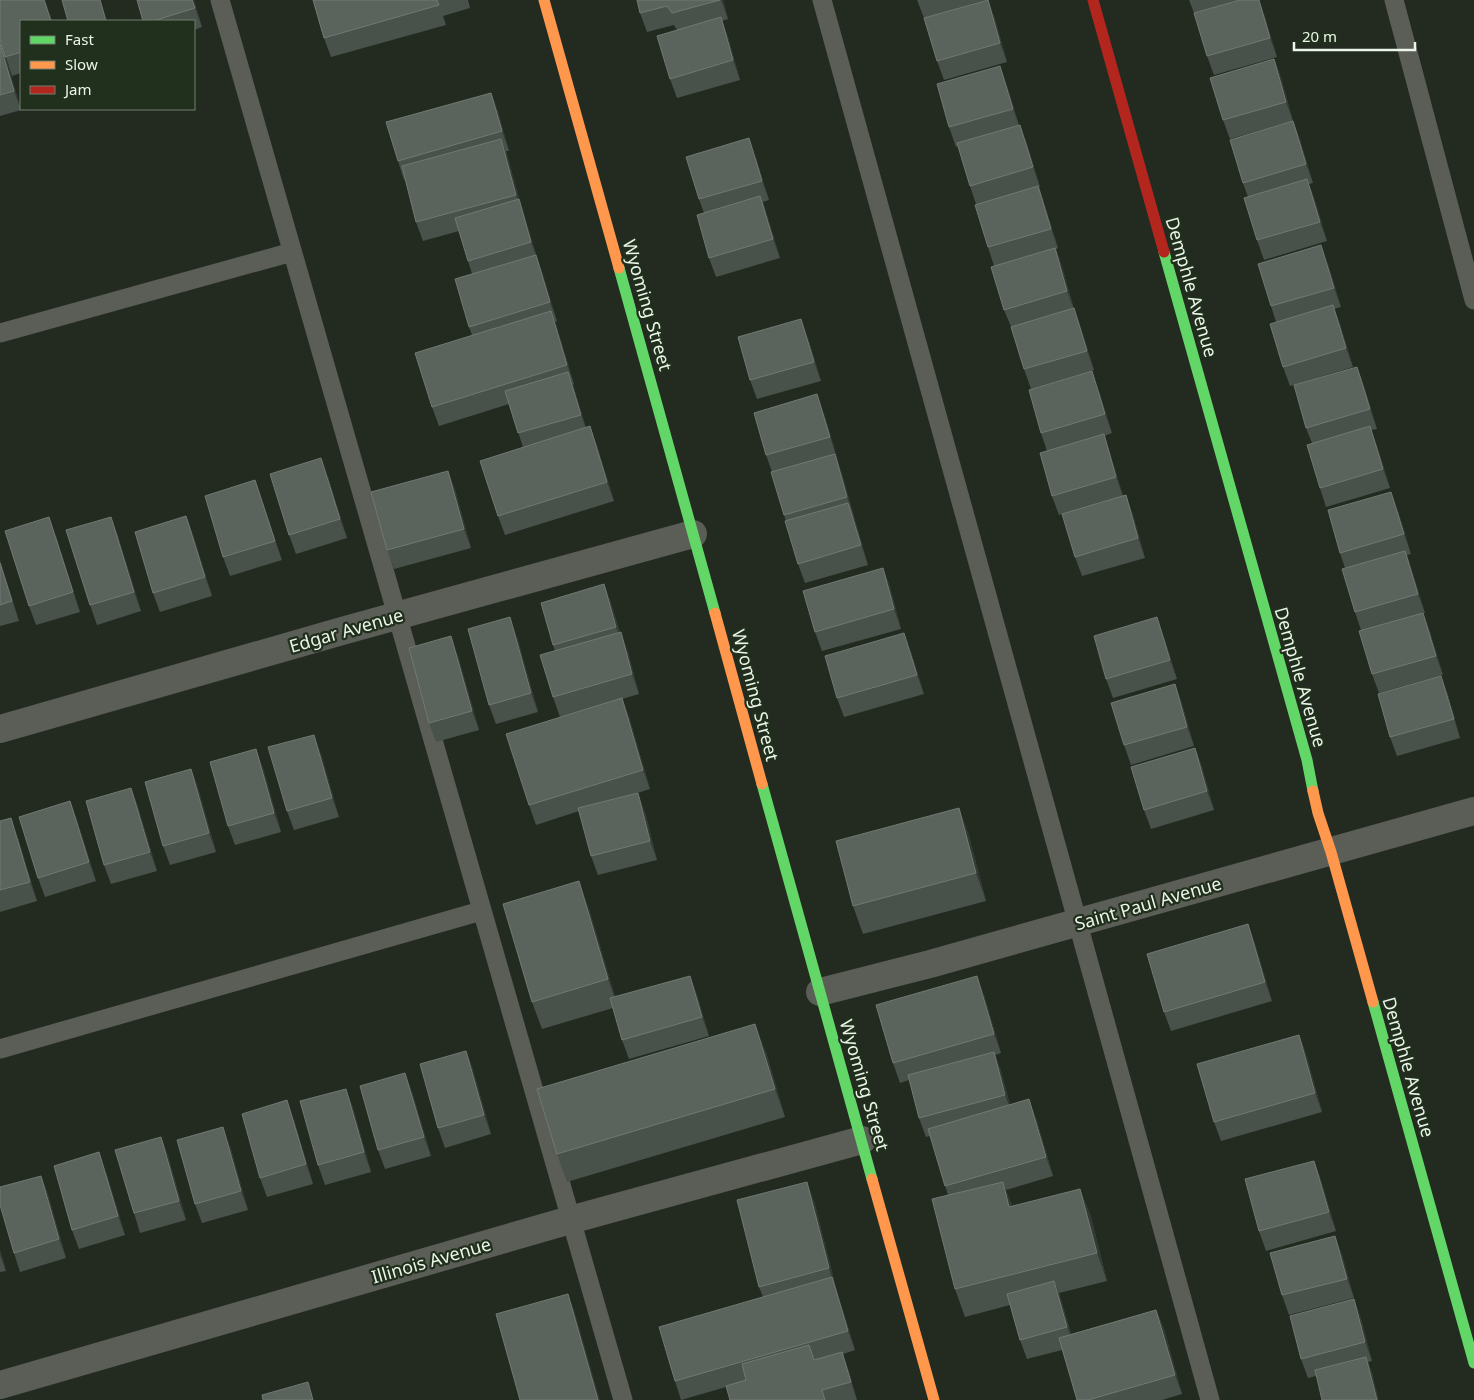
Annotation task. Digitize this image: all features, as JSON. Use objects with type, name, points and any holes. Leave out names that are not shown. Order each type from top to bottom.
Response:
[{"type":"street","name":"Wyoming Street","points":[[544,0],[934,1400]]},
{"type":"street","name":"Demphle Avenue","points":[[1094,0],[1306,760],[1318,813],[1331,852],[1474,1363]]},
{"type":"street","name":"Edgar Avenue","points":[[0,729],[396,616],[693,534]]},
{"type":"street","name":"Saint Paul Avenue","points":[[820,992],[930,964],[1474,811]]},
{"type":"street","name":"Illinois Avenue","points":[[0,1385],[570,1220],[862,1140]]},
{"type":"lane","points":[[220,0],[623,1400]]},
{"type":"lane","points":[[822,0],[1210,1400]]},
{"type":"lane","points":[[1394,0],[1474,300]]},
{"type":"lane","points":[[0,333],[292,252]]},
{"type":"lane","points":[[0,1049],[481,911]]},
{"type":"building","points":[[0,0],[44,0],[51,20],[20,20],[20,52],[5,57],[0,40]]},
{"type":"building","points":[[62,0],[100,0],[106,20],[68,20]]},
{"type":"building","points":[[137,0],[192,0],[195,8],[156,20],[143,20]]},
{"type":"building","points":[[313,0],[437,0],[439,5],[324,38]]},
{"type":"building","points":[[637,0],[720,0],[672,13],[667,6],[640,13]]},
{"type":"building","points":[[988,0],[1000,43],[937,61],[924,18]]},
{"type":"building","points":[[1240,0],[1259,0],[1270,38],[1207,56],[1194,13]]},
{"type":"building","points":[[721,17],[733,60],[670,79],[657,36]]},
{"type":"building","points":[[0,44],[14,91],[0,95]]},
{"type":"building","points":[[1274,59],[1286,102],[1223,120],[1210,78]]},
{"type":"building","points":[[1000,66],[1013,109],[949,127],[937,84]]},
{"type":"building","points":[[491,93],[502,131],[398,161],[386,122]]},
{"type":"building","points":[[1293,121],[1306,164],[1243,183],[1230,140]]},
{"type":"building","points":[[1020,125],[1033,167],[970,186],[957,143]]},
{"type":"building","points":[[749,138],[762,181],[699,199],[686,157]]},
{"type":"building","points":[[501,139],[516,195],[416,222],[402,166]]},
{"type":"building","points":[[1307,179],[1320,222],[1257,240],[1244,198]]},
{"type":"building","points":[[1038,186],[1051,229],[988,247],[975,205]]},
{"type":"building","points":[[760,196],[773,239],[709,258],[697,215]]},
{"type":"building","points":[[519,199],[531,242],[468,261],[455,218]]},
{"type":"building","points":[[1321,245],[1334,288],[1271,306],[1258,264]]},
{"type":"building","points":[[1055,248],[1067,291],[1004,310],[991,267]]},
{"type":"building","points":[[536,255],[550,302],[469,327],[455,279]]},
{"type":"building","points":[[1333,305],[1346,348],[1283,367],[1270,324]]},
{"type":"building","points":[[1074,308],[1087,351],[1024,369],[1011,327]]},
{"type":"building","points":[[551,311],[567,365],[432,407],[415,353]]},
{"type":"building","points":[[801,319],[814,362],[750,380],[738,337]]},
{"type":"building","points":[[1357,367],[1370,409],[1306,428],[1294,385]]},
{"type":"building","points":[[1092,371],[1105,414],[1041,433],[1029,390]]},
{"type":"building","points":[[568,372],[581,415],[518,433],[505,391]]},
{"type":"building","points":[[817,394],[830,437],[766,455],[754,413]]},
{"type":"building","points":[[590,426],[607,482],[498,516],[480,461]]},
{"type":"building","points":[[1370,426],[1383,469],[1320,488],[1307,445]]},
{"type":"building","points":[[1104,434],[1116,477],[1052,496],[1040,453]]},
{"type":"building","points":[[835,454],[847,497],[784,515],[771,472]]},
{"type":"building","points":[[321,458],[340,519],[289,535],[270,474]]},
{"type":"building","points":[[448,471],[464,529],[387,550],[371,492]]},
{"type":"building","points":[[255,480],[275,541],[223,557],[205,496]]},
{"type":"building","points":[[1391,492],[1404,534],[1340,553],[1328,510]]},
{"type":"building","points":[[1126,495],[1138,538],[1075,557],[1062,514]]},
{"type":"building","points":[[848,503],[861,545],[798,564],[785,521]]},
{"type":"building","points":[[186,516],[205,577],[153,593],[135,532]]},
{"type":"building","points":[[49,517],[73,592],[29,606],[5,531]]},
{"type":"building","points":[[111,517],[134,592],[90,605],[66,530]]},
{"type":"building","points":[[1405,551],[1418,594],[1355,612],[1342,569]]},
{"type":"building","points":[[0,563],[12,601],[0,605]]},
{"type":"building","points":[[883,568],[894,609],[815,632],[803,591]]},
{"type":"building","points":[[604,584],[616,627],[553,645],[541,603]]},
{"type":"building","points":[[1423,613],[1436,656],[1372,674],[1359,631]]},
{"type":"building","points":[[510,617],[531,693],[489,705],[468,629]]},
{"type":"building","points":[[1157,617],[1170,660],[1106,679],[1094,636]]},
{"type":"building","points":[[621,632],[632,674],[553,697],[540,655]]},
{"type":"building","points":[[904,633],[917,675],[837,698],[825,656]]},
{"type":"building","points":[[451,636],[472,711],[429,723],[409,648]]},
{"type":"building","points":[[1441,676],[1454,719],[1390,737],[1378,694]]},
{"type":"building","points":[[1175,684],[1187,727],[1124,745],[1111,703]]},
{"type":"building","points":[[622,698],[643,770],[529,805],[506,734]]},
{"type":"building","points":[[314,735],[332,798],[287,811],[268,747]]},
{"type":"building","points":[[1195,748],[1207,791],[1144,810],[1131,767]]},
{"type":"building","points":[[256,749],[274,813],[228,826],[210,762]]},
{"type":"building","points":[[191,769],[209,833],[163,846],[145,782]]},
{"type":"building","points":[[131,788],[150,852],[104,865],[86,801]]},
{"type":"building","points":[[638,793],[650,841],[591,856],[578,808]]},
{"type":"building","points":[[70,801],[89,862],[38,878],[19,817]]},
{"type":"building","points":[[959,808],[976,873],[853,906],[836,841]]},
{"type":"building","points":[[11,818],[30,882],[0,890],[0,821]]},
{"type":"building","points":[[579,881],[608,979],[532,1002],[503,904]]},
{"type":"building","points":[[1248,924],[1265,982],[1164,1012],[1147,954]]},
{"type":"building","points":[[690,976],[702,1017],[622,1040],[610,998]]},
{"type":"building","points":[[977,976],[994,1034],[893,1063],[876,1005]]},
{"type":"building","points":[[755,1024],[775,1089],[557,1154],[537,1089]]},
{"type":"building","points":[[1299,1035],[1315,1093],[1214,1122],[1197,1064]]},
{"type":"building","points":[[466,1051],[484,1115],[438,1128],[420,1064]]},
{"type":"building","points":[[994,1052],[1005,1095],[919,1118],[908,1075]]},
{"type":"building","points":[[405,1073],[424,1137],[378,1150],[360,1086]]},
{"type":"building","points":[[346,1089],[364,1152],[318,1165],[300,1101]]},
{"type":"building","points":[[1029,1099],[1046,1157],[945,1186],[928,1129]]},
{"type":"building","points":[[287,1100],[306,1164],[260,1178],[242,1114]]},
{"type":"building","points":[[223,1127],[241,1191],[195,1204],[177,1140]]},
{"type":"building","points":[[161,1137],[179,1201],[134,1213],[115,1150]]},
{"type":"building","points":[[99,1152],[118,1216],[72,1230],[54,1166]]},
{"type":"building","points":[[1314,1161],[1329,1212],[1259,1231],[1245,1179]]},
{"type":"building","points":[[41,1176],[59,1239],[14,1253],[0,1205],[0,1187]]},
{"type":"building","points":[[807,1182],[829,1268],[759,1287],[737,1200]]},
{"type":"building","points":[[1003,1182],[1009,1207],[1080,1189],[1097,1253],[955,1289],[932,1199]]},
{"type":"building","points":[[1335,1236],[1347,1279],[1282,1295],[1270,1253]]},
{"type":"building","points":[[832,1277],[848,1331],[675,1381],[659,1327]]},
{"type":"building","points":[[1054,1281],[1067,1327],[1020,1340],[1007,1294]]},
{"type":"building","points":[[568,1294],[598,1400],[520,1400],[496,1314]]},
{"type":"building","points":[[1354,1299],[1365,1342],[1301,1359],[1290,1316]]},
{"type":"building","points":[[1156,1310],[1175,1375],[1088,1400],[1077,1400],[1059,1338]]},
{"type":"building","points":[[809,1345],[814,1360],[842,1352],[851,1382],[822,1390],[825,1400],[730,1400],[726,1386],[746,1380],[742,1364]]},
{"type":"building","points":[[1366,1357],[1377,1400],[1322,1400],[1315,1370]]},
{"type":"building","points":[[308,1382],[313,1400],[263,1400],[262,1395]]},
{"type":"traffic: fast","points":[[1164,252],[1307,760],[1313,791]]},
{"type":"traffic: fast","points":[[619,268],[715,613]]},
{"type":"traffic: fast","points":[[762,784],[872,1179]]},
{"type":"traffic: fast","points":[[1373,1002],[1474,1363]]},
{"type":"traffic: slow","points":[[544,0],[619,268]]},
{"type":"traffic: slow","points":[[715,613],[762,784]]},
{"type":"traffic: slow","points":[[1313,791],[1373,1002]]},
{"type":"traffic: slow","points":[[872,1179],[934,1400]]},
{"type":"traffic: jam","points":[[1093,0],[1164,252]]}]
